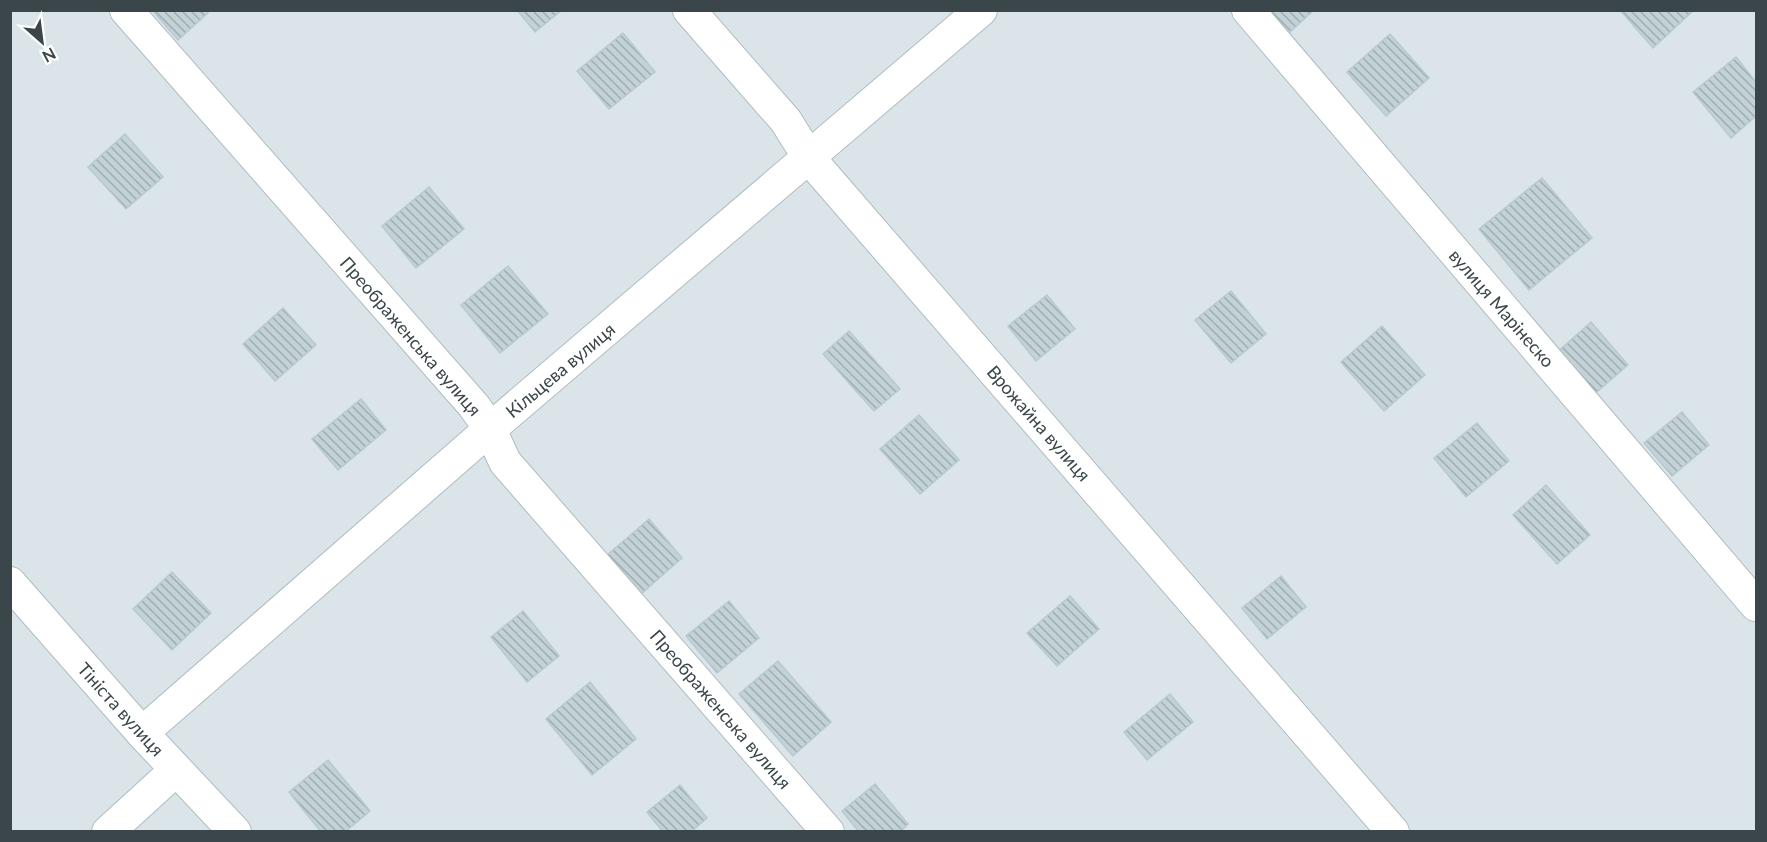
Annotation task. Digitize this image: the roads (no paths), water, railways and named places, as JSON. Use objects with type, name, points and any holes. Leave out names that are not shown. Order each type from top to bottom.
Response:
[{"type":"street","name":"Преображенська вулиця","points":[[126,10],[474,406],[490,429],[505,462],[828,831]]},
{"type":"street","name":"Врожайна вулиця","points":[[689,10],[786,121],[809,158],[1393,831]]},
{"type":"street","name":"Кільцева вулиця","points":[[142,733],[490,429],[981,10]]},
{"type":"street","name":"вулиця Марінеско","points":[[1248,10],[1756,604]]},
{"type":"street","name":"Тініста вулиця","points":[[10,583],[142,733],[235,831]]},
{"type":"street","points":[[108,831],[176,770]]}]
